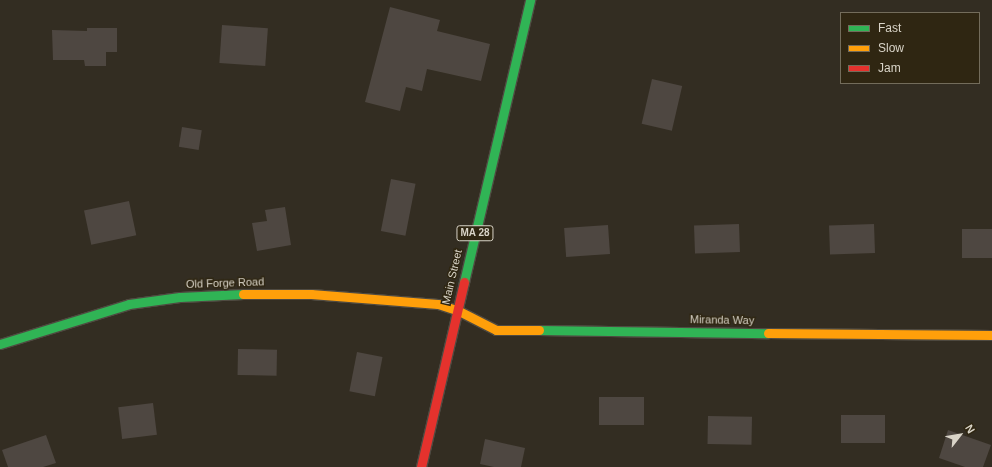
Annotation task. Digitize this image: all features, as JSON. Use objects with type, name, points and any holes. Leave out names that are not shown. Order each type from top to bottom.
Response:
[{"type":"street","name":"Main Street","points":[[421,467],[530,0]]},
{"type":"street","name":"Old Forge Road","points":[[0,344],[129,304],[205,295],[325,295],[438,304],[457,310]]},
{"type":"street","name":"Miranda Way","points":[[457,310],[486,327],[496,330],[992,335]]},
{"type":"building","points":[[390,7],[440,20],[437,31],[490,44],[481,81],[427,69],[422,91],[406,87],[400,111],[365,102]]},
{"type":"building","points":[[222,25],[268,28],[265,66],[219,63]]},
{"type":"building","points":[[87,28],[117,28],[117,52],[106,52],[106,66],[85,66],[84,60],[53,60],[52,30],[87,31]]},
{"type":"building","points":[[652,79],[682,86],[672,131],[642,124]]},
{"type":"building","points":[[182,127],[202,130],[199,150],[179,147]]},
{"type":"building","points":[[391,179],[416,184],[405,236],[381,231]]},
{"type":"building","points":[[129,201],[136,235],[91,245],[84,211]]},
{"type":"building","points":[[285,207],[291,245],[257,251],[252,223],[267,221],[265,210]]},
{"type":"building","points":[[739,224],[740,252],[695,254],[694,226]]},
{"type":"building","points":[[874,224],[875,253],[830,255],[829,226]]},
{"type":"building","points":[[608,225],[610,254],[566,257],[564,228]]},
{"type":"building","points":[[962,229],[992,229],[992,258],[962,258]]},
{"type":"building","points":[[238,349],[277,350],[277,376],[238,375]]},
{"type":"building","points":[[357,352],[383,357],[375,396],[349,391]]},
{"type":"building","points":[[599,397],[644,397],[644,425],[599,425]]},
{"type":"building","points":[[153,403],[157,435],[122,439],[118,407]]},
{"type":"building","points":[[841,415],[885,415],[885,443],[841,443]]},
{"type":"building","points":[[708,416],[752,417],[752,445],[708,444]]},
{"type":"building","points":[[948,430],[991,445],[983,467],[965,467],[939,458]]},
{"type":"building","points":[[46,435],[56,463],[43,467],[8,467],[2,450]]},
{"type":"building","points":[[485,439],[525,448],[521,467],[494,467],[480,464]]},
{"type":"traffic: fast","points":[[464,282],[530,0]]},
{"type":"traffic: fast","points":[[0,344],[129,304],[180,297],[243,294]]},
{"type":"traffic: fast","points":[[539,330],[768,333]]},
{"type":"traffic: slow","points":[[243,294],[311,294],[438,304],[457,310],[496,330],[539,330]]},
{"type":"traffic: slow","points":[[768,333],[992,335]]},
{"type":"traffic: jam","points":[[421,467],[464,282]]}]
